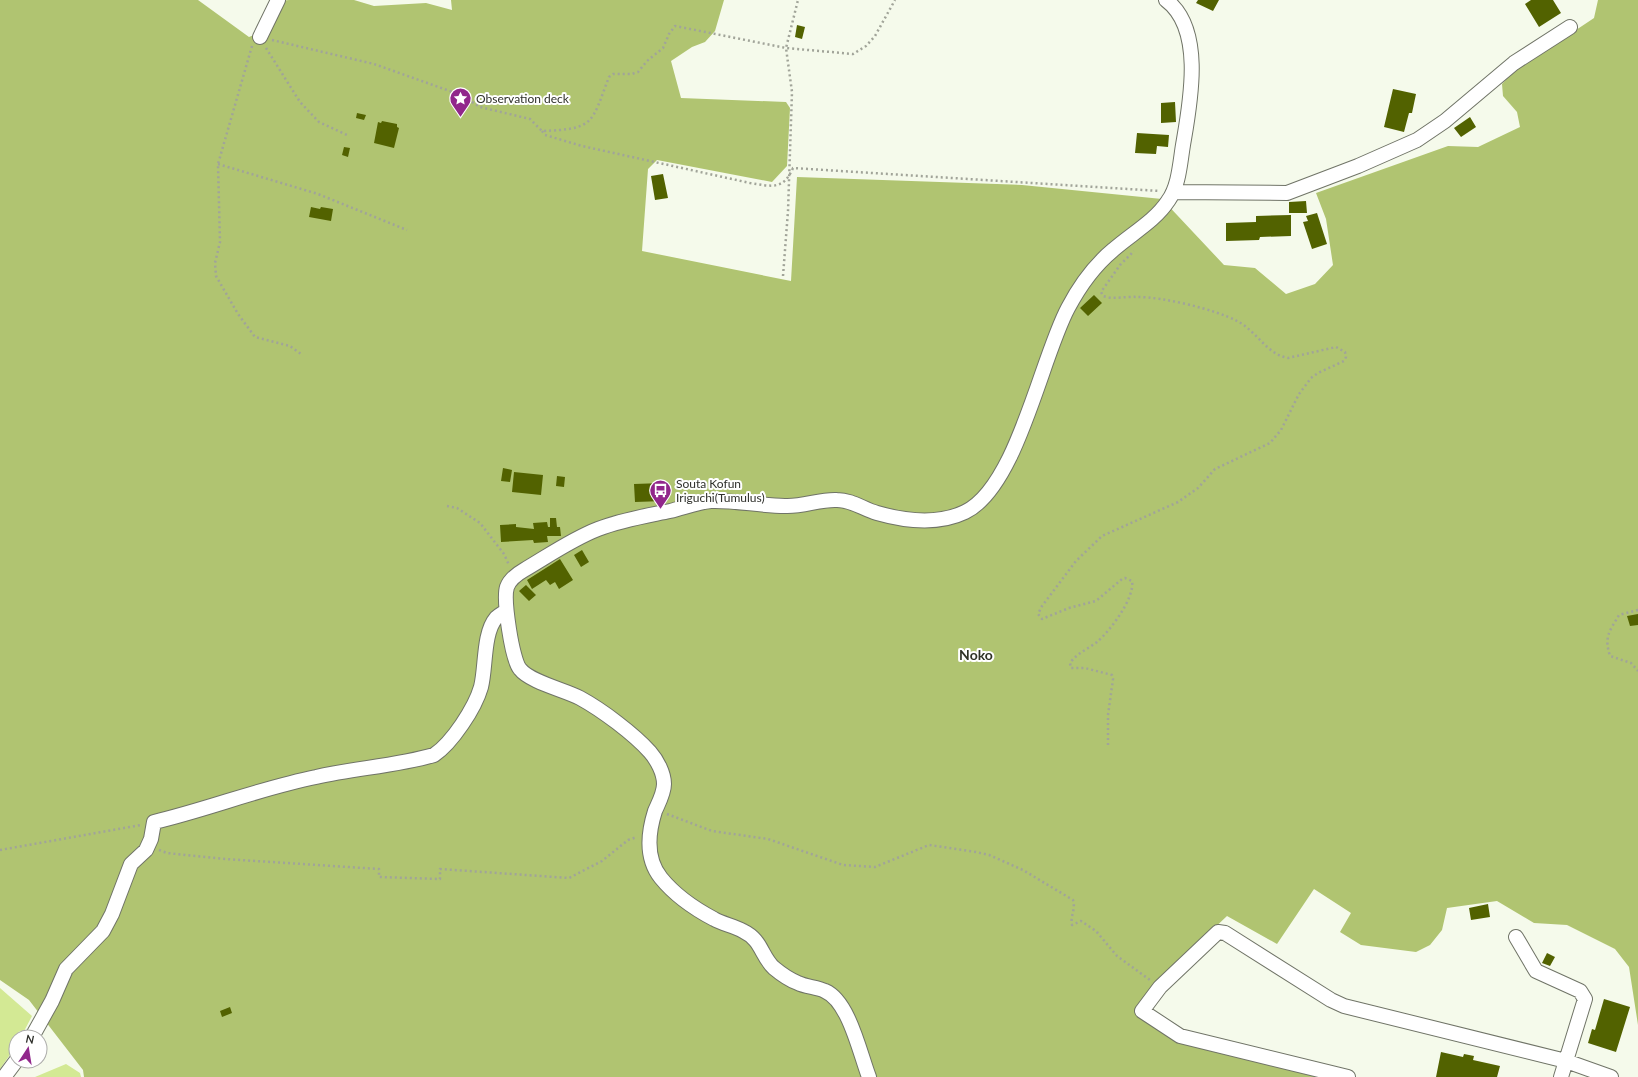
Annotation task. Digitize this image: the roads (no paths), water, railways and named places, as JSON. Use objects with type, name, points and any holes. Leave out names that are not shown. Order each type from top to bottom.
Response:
[{"type":"street","points":[[260,37],[278,0]]},
{"type":"street","points":[[869,1077],[844,1010],[836,999],[825,991],[798,984],[773,967],[754,937],[744,931],[714,919],[696,908],[674,891],[660,877],[652,863],[648,842],[664,784],[661,770],[650,752],[602,710],[579,698],[528,676],[520,669],[513,656],[506,611],[505,599],[507,587],[514,576],[597,529],[710,501],[801,506],[838,500],[854,503],[876,513],[912,521],[942,519],[965,512],[977,505],[986,496],[1018,438],[1068,308],[1084,282],[1099,263],[1163,208],[1173,192],[1192,96],[1192,71],[1184,21],[1179,12],[1166,0]]},
{"type":"street","points":[[1173,192],[1286,193],[1358,166],[1417,140],[1445,121],[1514,63],[1570,27]]},
{"type":"street","points":[[36,1029],[52,1001],[66,969],[103,931],[112,914],[131,864],[146,850],[149,844],[154,822],[196,812],[228,801],[315,777],[434,755],[443,749],[455,736],[481,689],[490,630],[496,618],[506,611]]},
{"type":"street","points":[[1348,1077],[1180,1036],[1142,1011],[1160,987],[1218,932],[1225,933],[1331,1000],[1344,1006],[1566,1061],[1611,1077]]},
{"type":"street","points":[[1516,937],[1536,971],[1580,991],[1585,999],[1561,1077]]},
{"type":"place","name":"Observation deck","points":[[461,118]]},
{"type":"place","name":"Souta Kofun Iriguchi(Tumulus)","points":[[660,510]]},
{"type":"district","name":"Noko","points":[[976,654]]}]
